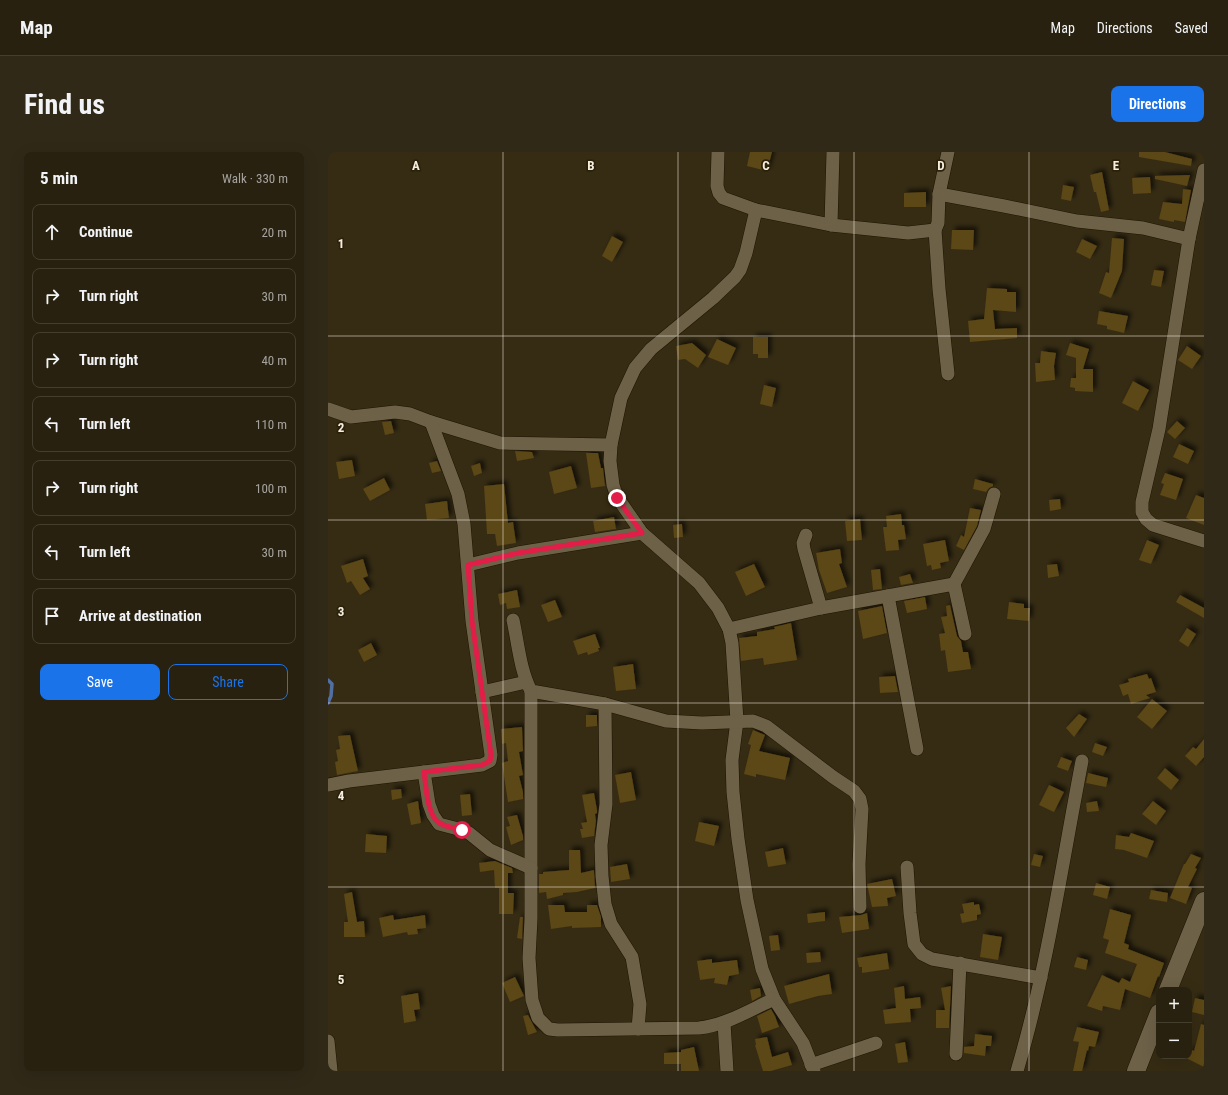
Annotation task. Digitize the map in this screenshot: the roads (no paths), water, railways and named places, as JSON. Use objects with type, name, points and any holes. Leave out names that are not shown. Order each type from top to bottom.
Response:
[{"type":"street","points":[[718,152],[719,193],[723,198],[756,210],[831,225],[908,233],[935,230]]},
{"type":"street","points":[[831,225],[833,152]]},
{"type":"street","points":[[948,152],[939,194],[938,223],[935,230],[939,289],[948,374]]},
{"type":"street","points":[[1204,170],[1201,197],[1189,239],[1159,429],[1142,502],[1142,512],[1146,519],[1153,525],[1204,541]]},
{"type":"street","points":[[939,194],[1077,222],[1144,228],[1189,239]]},
{"type":"street","points":[[756,210],[746,253],[740,270],[735,277],[713,298],[651,349],[635,368],[621,398],[611,445],[610,467],[617,498],[642,533],[699,583],[718,608],[729,629],[732,643],[737,721],[732,760],[732,792],[747,900],[762,969],[774,999],[803,1043],[812,1068],[876,1043]]},
{"type":"street","points":[[328,410],[352,418],[395,412],[410,414],[500,443],[611,445]]},
{"type":"street","points":[[328,785],[349,780],[482,765],[490,761],[491,755],[472,621],[464,524],[458,494],[431,422]]},
{"type":"street","points":[[965,634],[954,584],[984,529],[994,494]]},
{"type":"street","points":[[468,565],[518,553],[642,533]]},
{"type":"street","points":[[806,535],[804,549],[821,608]]},
{"type":"street","points":[[729,629],[821,608],[954,584]]},
{"type":"street","points":[[888,596],[917,749]]},
{"type":"street","points":[[513,620],[529,687],[531,868],[529,958],[532,1000],[538,1018],[549,1029],[699,1028],[724,1022],[774,999]]},
{"type":"street","points":[[482,692],[529,687],[605,704],[666,721],[702,723],[753,721],[766,726],[833,777],[854,791],[860,799],[862,809],[859,864],[860,907]]},
{"type":"street","points":[[605,704],[606,804],[601,845],[602,876],[605,904],[611,924],[632,957],[640,1004],[638,1029]]},
{"type":"street","points":[[1017,1071],[1041,978],[1082,761]]},
{"type":"street","points":[[424,772],[432,815],[439,824],[469,833],[490,850],[531,868]]},
{"type":"street","points":[[907,867],[914,944],[922,954],[932,959],[1041,978]]},
{"type":"street","points":[[1169,987],[1204,901]]},
{"type":"street","points":[[956,1054],[960,963]]},
{"type":"street","points":[[1136,1071],[1156,1021]]},
{"type":"street","points":[[724,1022],[727,1071]]},
{"type":"street","points":[[328,1041],[331,1071]]},
{"type":"waterway","points":[[328,680],[332,684],[331,696],[328,703]]}]
